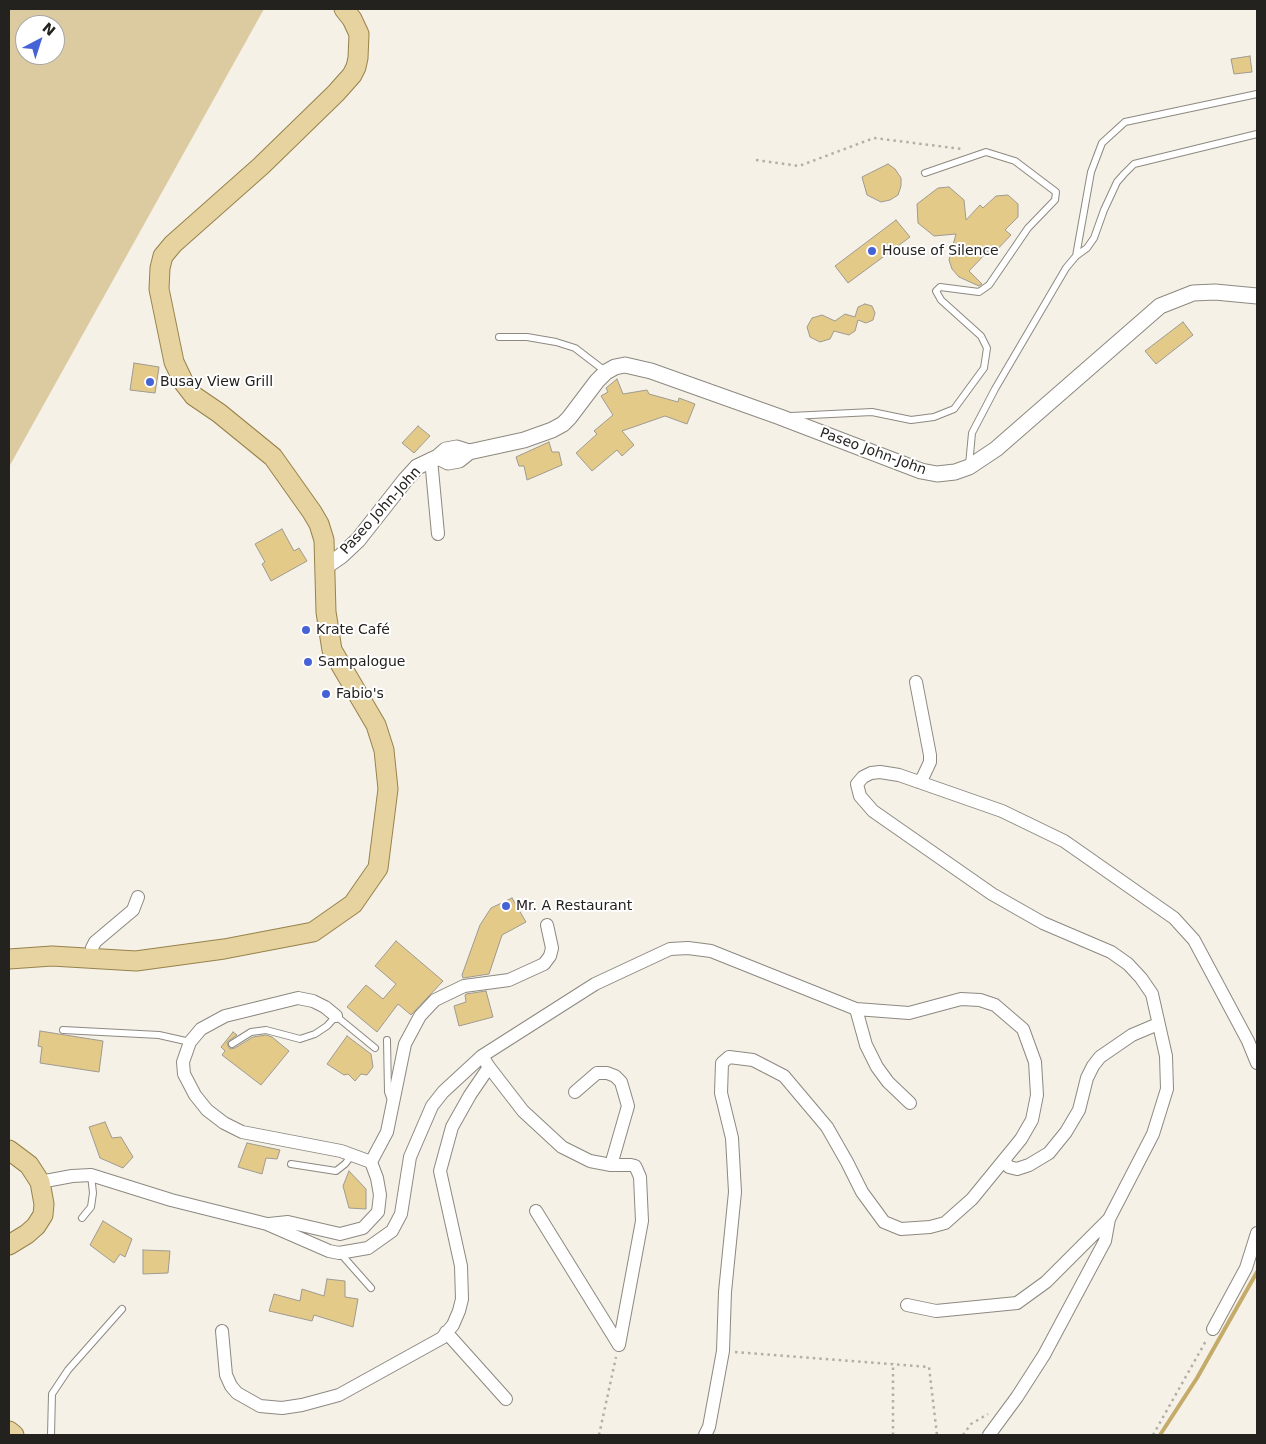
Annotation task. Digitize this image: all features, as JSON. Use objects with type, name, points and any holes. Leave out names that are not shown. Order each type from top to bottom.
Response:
[{"type":"main road","points":[[9,960],[52,956],[136,961],[224,949],[313,932],[353,904],[378,868],[388,789],[384,750],[376,725],[332,650],[326,612],[324,540],[319,524],[273,457],[227,419],[194,396],[184,383],[174,362],[159,288],[163,256],[173,244],[261,166],[336,93],[352,74],[358,58],[359,34],[352,19],[344,9]]},
{"type":"main road","points":[[9,1150],[28,1165],[40,1182],[44,1204],[43,1215],[36,1226],[9,1245]]},
{"type":"main road","points":[[9,1431],[14,1435]]},
{"type":"street","name":"Paseo John-John","points":[[606,372],[615,367],[625,365],[638,367],[780,417],[921,471],[937,474],[955,472],[969,467],[996,449],[1160,306],[1193,293],[1215,292],[1257,296]]},
{"type":"street","points":[[438,534],[434,458],[448,462],[459,460],[469,452],[538,436],[563,424],[606,372]]},
{"type":"street","name":"Paseo John-John","points":[[325,567],[341,556],[358,540],[417,467],[434,458]]},
{"type":"street","points":[[916,682],[930,755],[930,762],[919,782]]},
{"type":"street","points":[[989,1435],[1017,1397],[1044,1355],[1105,1241],[1109,1219],[1153,1134],[1167,1089],[1166,1056],[1152,994],[1128,964],[1110,952],[1043,924],[992,894],[873,811],[860,796],[857,784],[863,777],[871,773],[880,772],[899,775],[1002,811],[1064,841],[1174,918],[1194,940],[1248,1042],[1257,1064]]},
{"type":"street","points":[[92,959],[94,942],[133,910],[138,897]]},
{"type":"street","points":[[371,1162],[387,1132],[405,1044],[420,1016],[435,1000],[464,986],[509,980],[540,966],[548,960],[552,950],[547,925]]},
{"type":"street","points":[[40,1182],[72,1176],[91,1176],[171,1200],[267,1224],[329,1250],[339,1252],[368,1248],[392,1231],[401,1214],[410,1157],[432,1106],[443,1092],[482,1056],[595,984],[670,949],[688,948],[711,951],[856,1009],[908,1013],[961,999],[980,1000],[995,1005],[1023,1029],[1035,1062],[1037,1095],[1032,1120],[1021,1139],[972,1200],[945,1223],[930,1227],[901,1229],[884,1222],[862,1192],[827,1127],[784,1076],[753,1060],[729,1057],[722,1062],[721,1093],[732,1138],[734,1192],[725,1292],[724,1351],[709,1427],[705,1435]]},
{"type":"street","points":[[267,1224],[288,1222],[340,1234],[363,1228],[378,1212],[380,1195],[377,1178],[371,1162],[341,1151],[242,1132],[224,1123],[207,1110],[188,1084],[182,1062],[190,1042],[201,1029],[225,1016],[298,998],[319,1004],[336,1016]]},
{"type":"street","points":[[856,1009],[866,1045],[877,1068],[888,1082],[910,1103]]},
{"type":"street","points":[[1004,1161],[1009,1166],[1017,1169],[1030,1165],[1049,1153],[1079,1110],[1087,1078],[1100,1057],[1132,1036],[1158,1024]]},
{"type":"street","points":[[482,1056],[523,1111],[562,1147],[590,1161],[611,1166],[631,1165],[635,1166],[637,1170],[640,1177],[642,1221],[619,1346]]},
{"type":"street","points":[[222,1331],[226,1375],[237,1393],[260,1406],[282,1408],[302,1405],[339,1395],[442,1338],[456,1318],[462,1299],[461,1266],[440,1171],[452,1127],[489,1067]]},
{"type":"street","points":[[575,1092],[597,1073],[615,1076],[621,1082],[628,1106],[611,1166]]},
{"type":"street","points":[[536,1211],[619,1346]]},
{"type":"street","points":[[907,1305],[936,1311],[1017,1302],[1046,1282],[1109,1219]]},
{"type":"street","points":[[1213,1329],[1246,1268],[1257,1233]]},
{"type":"street","points":[[446,1332],[506,1398]]},
{"type":"lane","points":[[1076,256],[1092,172],[1102,143],[1125,122],[1257,94]]},
{"type":"lane","points":[[969,467],[972,434],[995,389],[1052,290],[1076,256],[1087,248],[1094,238],[1117,182],[1134,164],[1257,134]]},
{"type":"lane","points":[[780,417],[872,412],[911,420],[934,417],[954,409],[984,368],[987,348],[981,336],[941,300],[936,291],[940,288],[979,292],[989,284],[1028,228],[1055,200],[1056,192],[1015,161],[986,152],[925,173]]},
{"type":"lane","points":[[499,337],[528,337],[556,342],[575,348],[606,372]]},
{"type":"lane","points":[[232,1044],[251,1032],[266,1030],[300,1039],[316,1034],[336,1016],[375,1048]]},
{"type":"lane","points":[[64,1030],[158,1035],[190,1042]]},
{"type":"lane","points":[[387,1040],[388,1092],[393,1103]]},
{"type":"lane","points":[[291,1164],[336,1171],[345,1164],[352,1154]]},
{"type":"lane","points":[[82,1218],[91,1207],[93,1193],[91,1176]]},
{"type":"lane","points":[[339,1252],[371,1288]]},
{"type":"lane","points":[[50,1435],[52,1394],[68,1370],[122,1309]]},
{"type":"path","points":[[756,160],[799,166],[874,138],[986,152]]},
{"type":"path","points":[[1153,1435],[1213,1329]]},
{"type":"path","points":[[599,1435],[619,1346]]},
{"type":"path","points":[[724,1351],[929,1367],[937,1435]]},
{"type":"path","points":[[892,1435],[893,1363]]},
{"type":"shaded area","points":[[9,9],[264,9],[9,467]]},
{"type":"building","points":[[1250,56],[1252,72],[1234,74],[1231,59]]},
{"type":"building","points":[[888,164],[895,169],[901,178],[901,186],[898,195],[890,200],[881,202],[867,195],[862,177]]},
{"type":"building","points":[[949,187],[964,200],[966,220],[980,205],[983,208],[996,196],[1008,195],[1018,204],[1018,217],[1005,230],[1011,235],[992,255],[988,251],[969,271],[982,284],[979,286],[959,277],[952,269],[949,260],[956,234],[934,236],[918,223],[917,204],[938,188]]},
{"type":"building","name":"House of Silence","points":[[896,220],[910,237],[848,283],[835,266]]},
{"type":"building","points":[[865,304],[872,306],[875,313],[873,320],[866,323],[858,320],[855,331],[849,335],[834,331],[830,339],[820,342],[810,337],[807,327],[812,318],[822,315],[835,321],[845,314],[855,317],[858,307]]},
{"type":"building","points":[[1183,322],[1193,335],[1156,364],[1145,351]]},
{"type":"building","points":[[134,363],[159,367],[155,393],[130,390]]},
{"type":"building","points":[[617,379],[623,394],[647,390],[649,394],[678,402],[679,398],[695,404],[687,424],[665,416],[622,431],[634,445],[622,456],[617,450],[592,471],[576,453],[597,434],[594,431],[613,415],[601,396],[608,392],[606,388]]},
{"type":"building","points":[[418,426],[430,436],[414,453],[402,443]]},
{"type":"building","points":[[549,442],[552,452],[559,452],[562,465],[527,480],[524,466],[519,466],[516,457]]},
{"type":"building","points":[[282,529],[294,551],[299,548],[307,561],[271,581],[262,564],[265,562],[255,544]]},
{"type":"building","points":[[512,898],[526,922],[502,935],[489,974],[463,978],[462,975],[480,925],[491,908]]},
{"type":"building","points":[[396,941],[443,981],[411,1015],[398,1004],[377,1032],[347,1007],[366,985],[383,999],[396,984],[375,966]]},
{"type":"building","points":[[486,991],[493,1017],[459,1026],[454,1006],[466,1002],[466,994]]},
{"type":"building","points":[[40,1031],[103,1041],[99,1072],[40,1063],[42,1047],[38,1046]]},
{"type":"building","points":[[233,1032],[237,1035],[227,1042],[230,1049],[253,1037],[266,1035],[272,1037],[289,1051],[261,1085],[222,1055],[225,1051],[221,1047]]},
{"type":"building","points":[[347,1036],[371,1054],[373,1067],[367,1075],[361,1074],[355,1081],[348,1074],[344,1075],[327,1064]]},
{"type":"building","points":[[105,1122],[112,1138],[121,1137],[133,1157],[123,1168],[100,1158],[89,1127]]},
{"type":"building","points":[[247,1143],[280,1150],[277,1159],[266,1158],[262,1174],[238,1167]]},
{"type":"building","points":[[349,1171],[366,1189],[366,1209],[349,1208],[343,1186]]},
{"type":"building","points":[[103,1221],[132,1239],[125,1257],[120,1254],[114,1263],[90,1245]]},
{"type":"building","points":[[143,1250],[170,1251],[168,1273],[143,1274]]},
{"type":"building","points":[[327,1279],[345,1281],[345,1297],[358,1299],[353,1327],[314,1315],[312,1321],[269,1311],[274,1294],[300,1301],[302,1289],[324,1296]]},
{"type":"waterway","points":[[1160,1435],[1197,1378],[1257,1272]]},
{"type":"place","name":"House of Silence","points":[[872,251]]},
{"type":"place","name":"Busay View Grill","points":[[150,382]]},
{"type":"place","name":"Krate Café","points":[[306,630]]},
{"type":"place","name":"Sampalogue","points":[[308,662]]},
{"type":"place","name":"Fabio's","points":[[326,694]]},
{"type":"place","name":"Mr. A Restaurant","points":[[506,906]]}]
